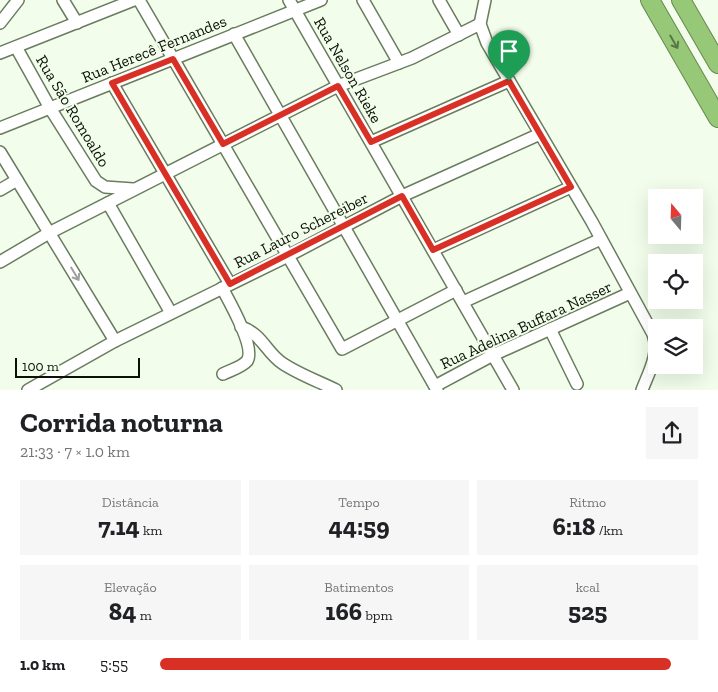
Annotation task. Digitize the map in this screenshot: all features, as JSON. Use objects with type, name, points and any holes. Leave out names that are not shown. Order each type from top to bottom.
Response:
[{"type":"highway","points":[[650,0],[718,118]]},
{"type":"highway","points":[[681,0],[718,64]]},
{"type":"street","points":[[0,23],[18,0]]},
{"type":"street","points":[[63,0],[77,23]]},
{"type":"street","points":[[0,53],[134,0]]},
{"type":"street","points":[[139,0],[342,349],[456,290]]},
{"type":"street","name":"Rua Herecê Fernandes","points":[[0,128],[234,34],[292,5],[321,0]]},
{"type":"street","points":[[363,0],[399,63]]},
{"type":"street","points":[[439,0],[459,35]]},
{"type":"street","points":[[485,0],[480,24],[487,44],[601,239],[652,334],[656,345],[654,358],[642,390]]},
{"type":"street","name":"Rua Nelson Rieke","points":[[292,5],[514,390]]},
{"type":"street","points":[[0,262],[49,233],[338,86],[399,63],[480,24]]},
{"type":"street","points":[[234,34],[436,388]]},
{"type":"street","name":"Rua São Romoaldo","points":[[16,47],[50,108],[96,181],[105,187],[135,189]]},
{"type":"street","points":[[371,142],[509,81]]},
{"type":"street","points":[[112,83],[165,174],[226,286],[242,327],[249,356],[242,365],[223,374]]},
{"type":"street","name":"Rua Lauro Schereiber","points":[[28,390],[115,341],[288,256],[402,196],[540,134]]},
{"type":"street","points":[[0,152],[115,341]]},
{"type":"street","points":[[0,190],[17,180]]},
{"type":"street","points":[[433,250],[571,187]]},
{"type":"street","points":[[108,203],[171,313]]},
{"type":"street","points":[[463,302],[601,239]]},
{"type":"street","name":"Rua Adelina Buffara Nasser","points":[[436,388],[493,355],[630,293]]},
{"type":"street","points":[[242,327],[256,334],[272,354],[284,364],[336,390]]},
{"type":"street","points":[[550,330],[577,384]]},
{"type":"route","points":[[173,59],[223,144],[338,86],[371,142],[509,81],[571,187],[433,250],[402,196],[230,284],[112,83],[173,59]]}]
